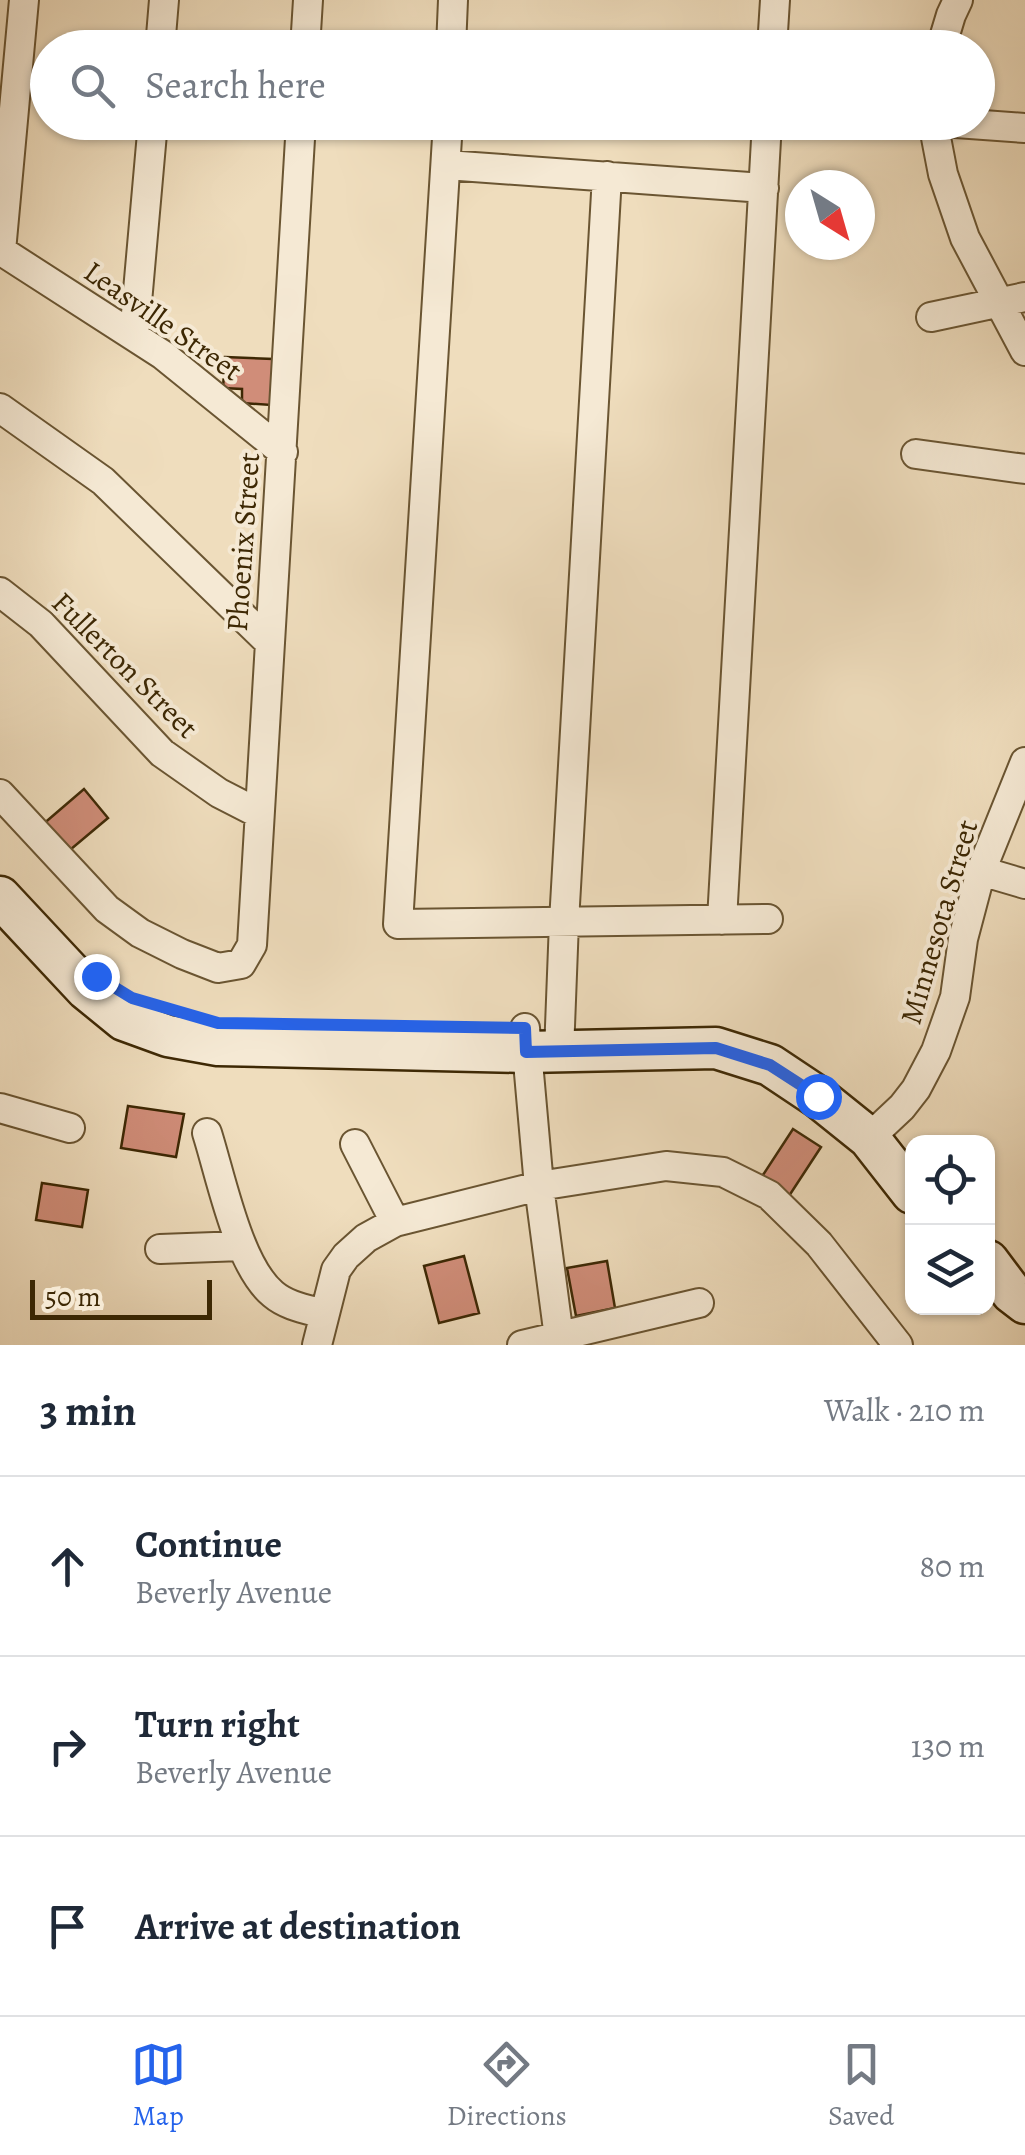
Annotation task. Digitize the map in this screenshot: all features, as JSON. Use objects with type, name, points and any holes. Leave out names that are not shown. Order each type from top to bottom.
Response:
[{"type":"street","points":[[1,250],[24,0]]},
{"type":"street","points":[[162,30],[164,0]]},
{"type":"street","points":[[306,30],[308,0]]},
{"type":"street","points":[[452,30],[453,0]]},
{"type":"street","points":[[773,30],[775,0]]},
{"type":"street","points":[[946,30],[958,0]]},
{"type":"street","points":[[995,126],[1025,128]]},
{"type":"street","points":[[134,336],[151,140]]},
{"type":"street","name":"Phoenix Street","points":[[0,794],[106,910],[182,954],[218,968],[241,964],[252,945],[300,140]]},
{"type":"street","points":[[447,140],[398,924],[768,919]]},
{"type":"street","points":[[722,920],[767,140]]},
{"type":"street","points":[[937,140],[965,238],[1011,299],[1025,351]]},
{"type":"street","points":[[446,164],[764,188]]},
{"type":"street","points":[[559,1340],[539,1186],[543,1040],[564,922],[608,176]]},
{"type":"street","name":"Leasville Street","points":[[1,250],[134,336],[282,452]]},
{"type":"street","points":[[931,317],[1011,299]]},
{"type":"street","points":[[0,408],[103,480],[269,642]]},
{"type":"street","points":[[916,454],[1025,469]]},
{"type":"street","name":"Fullerton Street","points":[[0,592],[41,624],[162,752],[220,793],[258,813]]},
{"type":"street","name":"Minnesota Street","points":[[877,1131],[916,1089],[936,1051],[955,997],[963,939],[981,872],[1025,762]]},
{"type":"street","points":[[0,869],[96,976],[132,998],[169,1010],[218,1023],[543,1040]]},
{"type":"street","points":[[981,872],[1025,884]]},
{"type":"street","points":[[0,897],[86,989],[124,1020],[168,1036],[218,1044],[543,1040],[717,1029],[773,1042],[820,1067],[877,1131],[905,1154]]},
{"type":"street","points":[[0,1108],[70,1128]]},
{"type":"street","points":[[877,1131],[905,1181]]},
{"type":"street","points":[[207,1133],[242,1246],[256,1273],[272,1293],[292,1306],[324,1314]]},
{"type":"street","points":[[355,1144],[395,1222]]},
{"type":"street","points":[[317,1345],[336,1270],[366,1238],[395,1222],[539,1186],[666,1166],[723,1172],[769,1195],[819,1244],[898,1345]]},
{"type":"street","points":[[160,1249],[242,1246]]},
{"type":"street","points":[[995,1270],[1025,1304]]},
{"type":"street","points":[[522,1345],[559,1340],[698,1303]]},
{"type":"street","points":[[995,1312],[1025,1334]]},
{"type":"building","points":[[225,357],[273,359],[271,405],[242,403],[242,389],[223,388]]},
{"type":"building","points":[[84,789],[108,818],[64,855],[41,826]]},
{"type":"building","points":[[128,1106],[184,1114],[176,1157],[121,1148]]},
{"type":"building","points":[[793,1129],[821,1147],[787,1199],[759,1181]]},
{"type":"building","points":[[42,1183],[88,1190],[82,1227],[36,1220]]},
{"type":"building","points":[[464,1256],[479,1313],[439,1323],[424,1266]]},
{"type":"building","points":[[607,1261],[615,1308],[576,1316],[567,1268]]},
{"type":"route","points":[[96,976],[132,998],[218,1023],[525,1028],[526,1052],[716,1048],[770,1065],[818,1096]]}]
